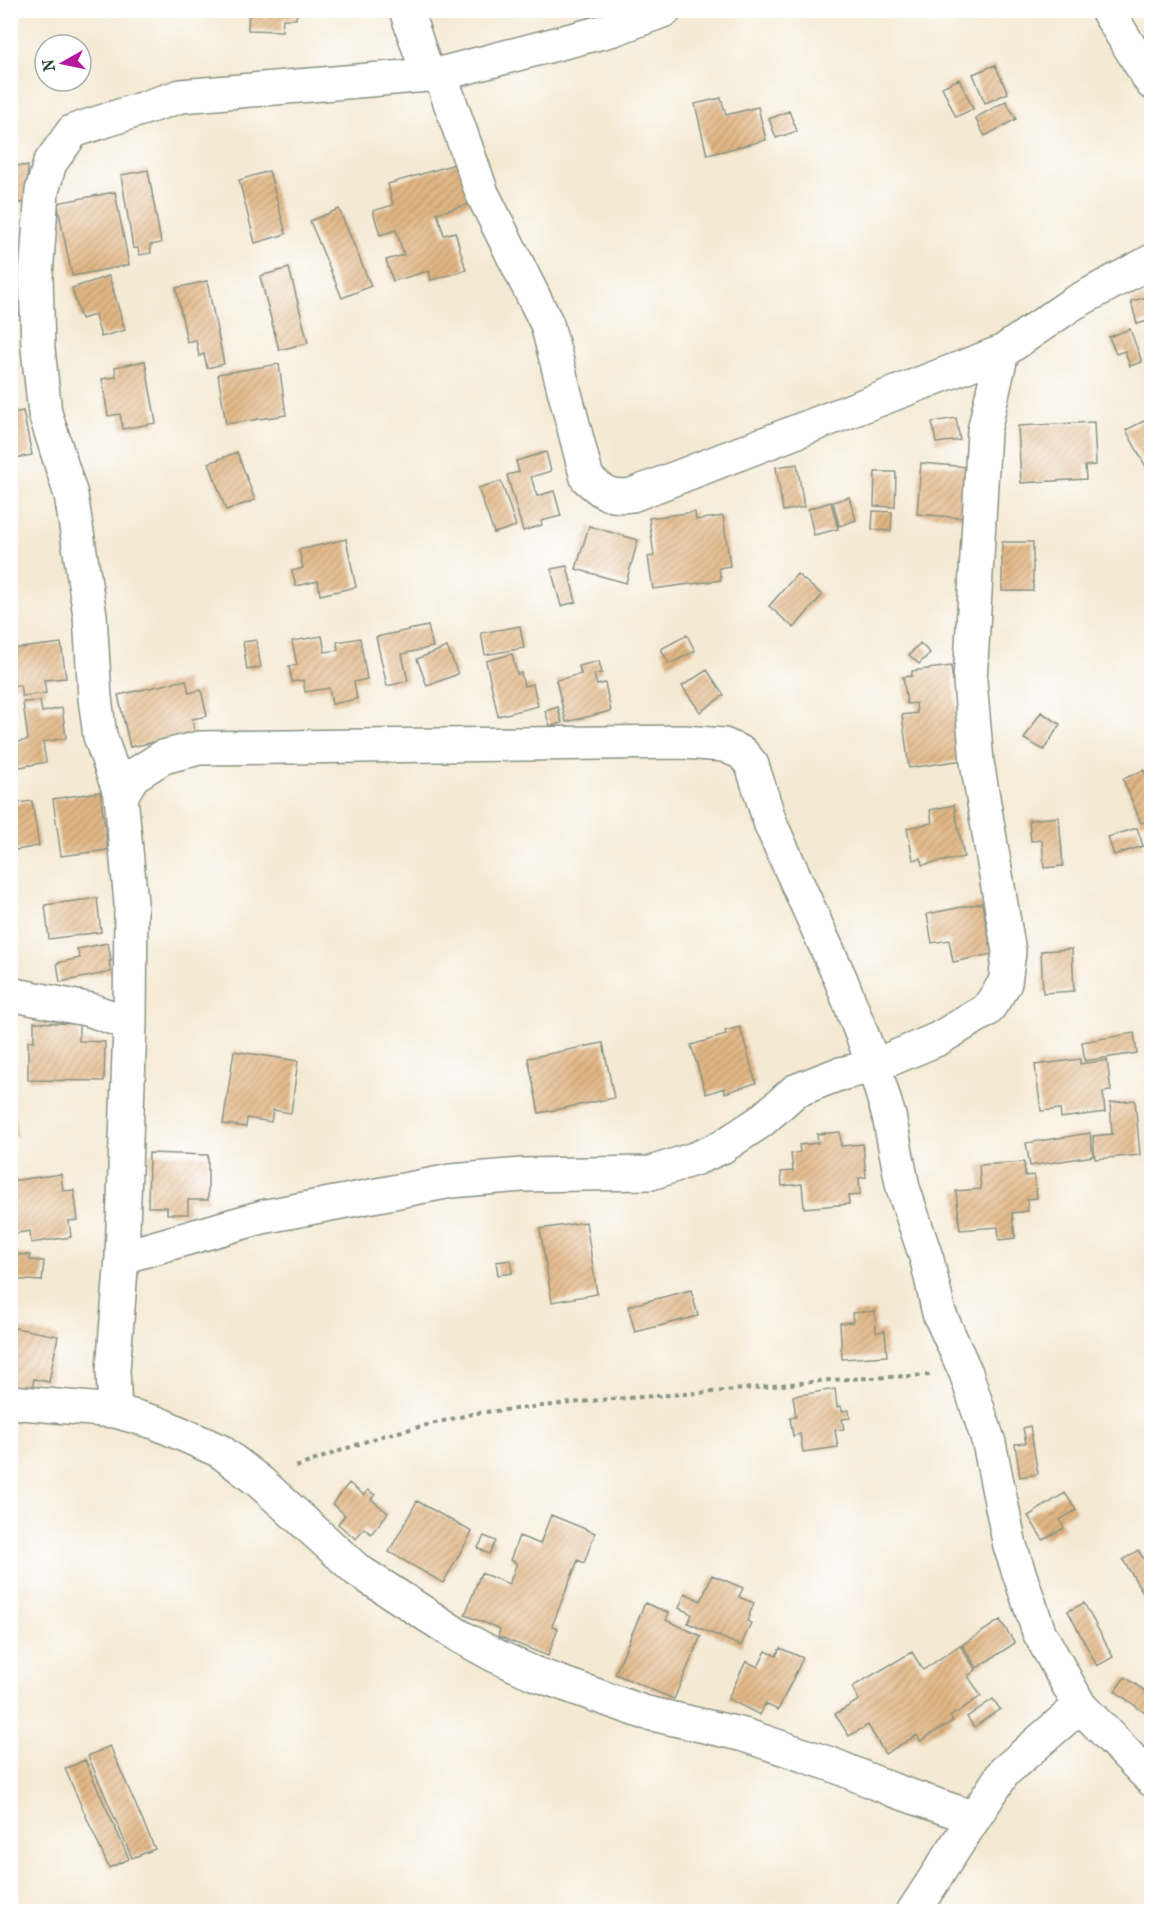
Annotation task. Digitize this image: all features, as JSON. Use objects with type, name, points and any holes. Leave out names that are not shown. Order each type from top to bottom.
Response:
[{"type":"street","points":[[406,10],[482,193],[547,324],[587,478],[601,492],[616,497],[632,495],[1002,352],[1072,304],[1152,261]]},
{"type":"street","points":[[115,1411],[114,1370],[122,1257],[130,1024],[131,903],[121,796],[100,736],[95,698],[90,615],[72,495],[45,413],[38,349],[36,276],[42,191],[50,163],[73,131],[181,96],[434,74],[614,29],[665,10]]},
{"type":"street","points":[[1107,10],[1152,83]]},
{"type":"street","points":[[122,1257],[262,1217],[451,1181],[522,1175],[651,1173],[698,1158],[722,1147],[760,1122],[795,1091],[836,1075],[874,1066],[938,1039],[987,1010],[1005,983],[1009,952],[977,762],[970,681],[984,431],[1002,352]]},
{"type":"street","points":[[121,796],[133,776],[163,757],[199,748],[683,742],[724,745],[742,753],[752,765],[771,825],[841,980],[874,1066],[888,1116],[903,1188],[927,1260],[939,1312],[966,1373],[989,1443],[1010,1546],[1039,1632],[1080,1706],[1152,1780]]},
{"type":"street","points":[[10,994],[91,1010],[130,1024]]},
{"type":"street","points":[[10,1402],[115,1411],[157,1423],[220,1451],[260,1482],[357,1570],[461,1637],[533,1673],[643,1712],[755,1739],[833,1765],[893,1790],[974,1818]]},
{"type":"street","points":[[913,1911],[1004,1772],[1080,1706]]},
{"type":"path","points":[[260,1482],[306,1462],[378,1437],[476,1413],[829,1380],[966,1373]]},
{"type":"building","points":[[249,10],[297,10],[296,19],[283,19],[282,31],[248,30]]},
{"type":"building","points":[[995,65],[1008,93],[985,103],[973,74]]},
{"type":"building","points":[[959,79],[973,109],[956,117],[942,87]]},
{"type":"building","points":[[721,98],[726,115],[758,107],[766,140],[707,155],[695,104]]},
{"type":"building","points":[[1006,101],[1016,119],[985,136],[975,118]]},
{"type":"building","points":[[789,111],[797,131],[776,138],[769,119]]},
{"type":"building","points":[[462,162],[473,203],[437,213],[444,235],[455,232],[466,270],[431,280],[429,271],[393,281],[386,260],[404,255],[396,230],[380,235],[373,211],[393,205],[388,184]]},
{"type":"building","points":[[10,165],[28,166],[26,203],[10,202]]},
{"type":"building","points":[[148,170],[161,243],[150,245],[151,253],[139,255],[138,248],[133,248],[121,175]]},
{"type":"building","points":[[269,171],[286,234],[255,243],[239,180]]},
{"type":"building","points":[[115,192],[129,265],[72,276],[57,203]]},
{"type":"building","points":[[339,209],[371,286],[342,298],[310,221]]},
{"type":"building","points":[[289,268],[308,343],[279,350],[260,276]]},
{"type":"building","points":[[17,276],[22,315],[10,316],[10,277]]},
{"type":"building","points":[[109,276],[125,330],[101,337],[95,315],[81,319],[72,288]]},
{"type":"building","points":[[207,281],[224,364],[207,368],[204,354],[199,356],[196,340],[187,342],[176,288]]},
{"type":"building","points":[[1152,296],[1152,320],[1137,324],[1131,301]]},
{"type":"building","points":[[1130,329],[1142,362],[1130,366],[1125,351],[1116,354],[1109,337]]},
{"type":"building","points":[[145,361],[156,423],[123,429],[120,414],[108,416],[102,379],[116,377],[115,367]]},
{"type":"building","points":[[279,364],[286,415],[226,424],[218,374]]},
{"type":"building","points":[[23,411],[32,455],[10,459],[10,414]]},
{"type":"building","points":[[1152,417],[1152,478],[1126,430]]},
{"type":"building","points":[[956,418],[960,440],[936,443],[932,422]]},
{"type":"building","points":[[1094,422],[1096,465],[1085,466],[1086,479],[1021,483],[1018,426]]},
{"type":"building","points":[[237,452],[255,500],[226,510],[209,463]]},
{"type":"building","points":[[546,452],[551,471],[531,477],[537,496],[554,491],[561,516],[541,521],[542,525],[523,531],[507,475],[519,472],[516,461]]},
{"type":"building","points":[[921,463],[968,467],[964,518],[917,514]]},
{"type":"building","points":[[797,464],[804,507],[783,511],[776,467]]},
{"type":"building","points":[[875,472],[896,472],[895,507],[874,506]]},
{"type":"building","points":[[501,481],[516,526],[494,533],[478,488]]},
{"type":"building","points":[[849,497],[856,520],[839,526],[833,502]]},
{"type":"building","points":[[831,502],[838,529],[814,535],[808,509]]},
{"type":"building","points":[[873,511],[892,512],[891,531],[872,530]]},
{"type":"building","points":[[695,512],[696,520],[723,516],[730,566],[719,568],[721,580],[653,589],[648,557],[654,556],[649,518]]},
{"type":"building","points":[[589,526],[638,540],[626,583],[576,569]]},
{"type":"building","points":[[346,539],[356,587],[320,595],[318,581],[296,586],[292,571],[303,568],[299,550]]},
{"type":"building","points":[[1002,542],[1033,542],[1033,591],[1002,591]]},
{"type":"building","points":[[567,566],[576,602],[561,606],[551,569]]},
{"type":"building","points":[[797,574],[822,595],[794,628],[769,606]]},
{"type":"building","points":[[428,626],[433,647],[402,654],[408,681],[387,686],[376,637]]},
{"type":"building","points":[[520,626],[524,648],[485,655],[481,633]]},
{"type":"building","points":[[687,635],[695,651],[669,664],[661,649]]},
{"type":"building","points":[[322,636],[325,652],[338,650],[337,642],[360,638],[367,679],[354,682],[357,699],[332,704],[329,688],[305,692],[303,680],[292,682],[289,666],[297,665],[292,641]]},
{"type":"building","points":[[256,640],[261,667],[247,670],[243,642]]},
{"type":"building","points":[[61,643],[66,678],[44,680],[46,693],[22,696],[20,685],[10,686],[12,649]]},
{"type":"building","points":[[920,643],[930,653],[919,664],[909,655]]},
{"type":"building","points":[[447,647],[458,674],[427,686],[417,659]]},
{"type":"building","points":[[512,654],[517,674],[521,673],[524,686],[533,684],[538,706],[498,716],[486,661]]},
{"type":"building","points":[[599,661],[602,673],[594,674],[597,685],[605,683],[611,711],[566,722],[556,680],[581,674],[579,666]]},
{"type":"building","points":[[951,666],[963,760],[909,768],[902,715],[917,713],[916,703],[907,704],[903,677],[912,676],[912,671]]},
{"type":"building","points":[[707,670],[724,695],[700,712],[682,686]]},
{"type":"building","points":[[186,680],[189,693],[201,690],[207,716],[192,719],[195,734],[130,747],[118,695]]},
{"type":"building","points":[[40,701],[42,712],[62,708],[66,738],[43,742],[46,762],[15,768],[11,743],[28,740],[23,702]]},
{"type":"building","points":[[558,707],[562,723],[550,726],[545,711]]},
{"type":"building","points":[[1041,712],[1060,724],[1044,750],[1024,739]]},
{"type":"building","points":[[1144,770],[1147,777],[1152,776],[1152,819],[1141,823],[1123,779]]},
{"type":"building","points":[[100,792],[108,850],[61,856],[53,799]]},
{"type":"building","points":[[32,801],[39,846],[10,851],[10,804]]},
{"type":"building","points":[[954,805],[964,857],[922,865],[921,858],[913,860],[907,828],[932,823],[930,810]]},
{"type":"building","points":[[1059,817],[1063,866],[1044,868],[1042,840],[1031,841],[1029,820]]},
{"type":"building","points":[[1137,828],[1143,846],[1114,855],[1108,837]]},
{"type":"building","points":[[97,898],[101,932],[49,939],[45,905]]},
{"type":"building","points":[[982,903],[992,954],[953,962],[949,940],[932,943],[927,914]]},
{"type":"building","points":[[108,943],[111,972],[60,982],[57,963],[80,958],[77,949]]},
{"type":"building","points":[[1072,949],[1074,991],[1043,993],[1041,951]]},
{"type":"building","points":[[34,1022],[79,1024],[79,1041],[105,1042],[104,1081],[28,1080],[28,1041],[34,1041]]},
{"type":"building","points":[[740,1027],[756,1083],[725,1093],[724,1088],[706,1094],[691,1045],[726,1035],[725,1031]]},
{"type":"building","points":[[1134,1033],[1137,1053],[1085,1061],[1082,1042]]},
{"type":"building","points":[[603,1043],[614,1098],[539,1113],[528,1058]]},
{"type":"building","points":[[234,1051],[298,1061],[291,1113],[273,1110],[271,1122],[247,1118],[246,1127],[223,1124]]},
{"type":"building","points":[[1080,1059],[1080,1064],[1107,1060],[1111,1091],[1103,1092],[1105,1112],[1061,1118],[1060,1109],[1041,1111],[1035,1065]]},
{"type":"building","points":[[1135,1100],[1140,1155],[1095,1159],[1093,1136],[1112,1134],[1110,1103]]},
{"type":"building","points":[[10,1111],[15,1111],[17,1136],[10,1137]]},
{"type":"building","points":[[840,1132],[841,1146],[863,1144],[866,1177],[859,1178],[860,1195],[848,1196],[849,1204],[804,1208],[802,1184],[782,1186],[781,1172],[793,1171],[791,1154],[800,1152],[799,1145],[818,1143],[817,1134]]},
{"type":"building","points":[[1090,1133],[1093,1156],[1030,1166],[1026,1143]]},
{"type":"building","points":[[149,1153],[208,1155],[208,1200],[188,1200],[188,1214],[167,1214],[167,1207],[148,1207]]},
{"type":"building","points":[[1024,1162],[1025,1176],[1034,1175],[1037,1198],[1027,1199],[1028,1211],[1012,1213],[1015,1238],[999,1240],[998,1227],[960,1230],[956,1191],[981,1189],[979,1165]]},
{"type":"building","points":[[61,1174],[63,1191],[74,1190],[78,1220],[69,1221],[71,1237],[31,1243],[30,1231],[11,1234],[10,1181]]},
{"type":"building","points":[[586,1222],[597,1294],[552,1302],[540,1229]]},
{"type":"building","points":[[10,1254],[30,1255],[30,1260],[44,1261],[42,1281],[10,1279]]},
{"type":"building","points":[[511,1260],[512,1273],[498,1275],[496,1262]]},
{"type":"building","points":[[691,1290],[698,1316],[635,1332],[628,1306]]},
{"type":"building","points":[[875,1311],[876,1332],[885,1331],[887,1356],[842,1359],[840,1323],[853,1322],[852,1313]]},
{"type":"building","points":[[10,1327],[58,1336],[49,1382],[34,1379],[30,1400],[10,1396]]},
{"type":"building","points":[[835,1389],[837,1407],[841,1406],[842,1411],[849,1410],[850,1418],[842,1419],[844,1429],[835,1430],[838,1447],[803,1452],[800,1434],[793,1436],[790,1418],[796,1417],[793,1396]]},
{"type":"building","points":[[1030,1426],[1038,1474],[1020,1477],[1015,1444],[1026,1443],[1023,1428]]},
{"type":"building","points":[[349,1483],[364,1495],[368,1490],[375,1495],[371,1499],[388,1513],[371,1534],[364,1528],[356,1539],[338,1524],[345,1515],[333,1504]]},
{"type":"building","points":[[1065,1493],[1076,1510],[1060,1520],[1064,1528],[1043,1540],[1028,1516]]},
{"type":"building","points":[[417,1501],[472,1532],[443,1583],[389,1552]]},
{"type":"building","points":[[551,1515],[595,1533],[584,1563],[578,1560],[552,1626],[558,1628],[548,1656],[498,1636],[500,1629],[465,1615],[481,1573],[509,1584],[517,1563],[510,1560],[519,1536],[540,1544]]},
{"type":"building","points":[[484,1536],[496,1541],[489,1554],[478,1548]]},
{"type":"building","points":[[1138,1550],[1152,1571],[1152,1590],[1144,1594],[1123,1560]]},
{"type":"building","points":[[712,1575],[743,1588],[739,1597],[754,1603],[747,1621],[751,1623],[741,1646],[688,1623],[692,1614],[679,1608],[685,1593],[701,1601]]},
{"type":"building","points":[[645,1603],[669,1613],[666,1620],[701,1636],[674,1699],[615,1674]]},
{"type":"building","points":[[1084,1603],[1113,1657],[1097,1666],[1068,1611]]},
{"type":"building","points":[[1000,1620],[1015,1643],[977,1668],[962,1645]]},
{"type":"building","points":[[960,1645],[976,1670],[968,1676],[981,1696],[950,1717],[953,1721],[920,1741],[917,1735],[885,1754],[868,1725],[849,1736],[835,1714],[859,1700],[852,1687],[912,1652],[923,1670]]},
{"type":"building","points":[[780,1648],[803,1658],[778,1710],[765,1704],[760,1715],[728,1699],[746,1661],[758,1667],[766,1651],[776,1656]]},
{"type":"building","points":[[1125,1677],[1152,1696],[1152,1718],[1115,1691]]},
{"type":"building","points":[[993,1699],[1000,1709],[974,1727],[967,1717]]},
{"type":"building","points":[[110,1746],[155,1849],[132,1858],[88,1756]]},
{"type":"building","points":[[85,1760],[129,1859],[109,1868],[65,1769]]}]
